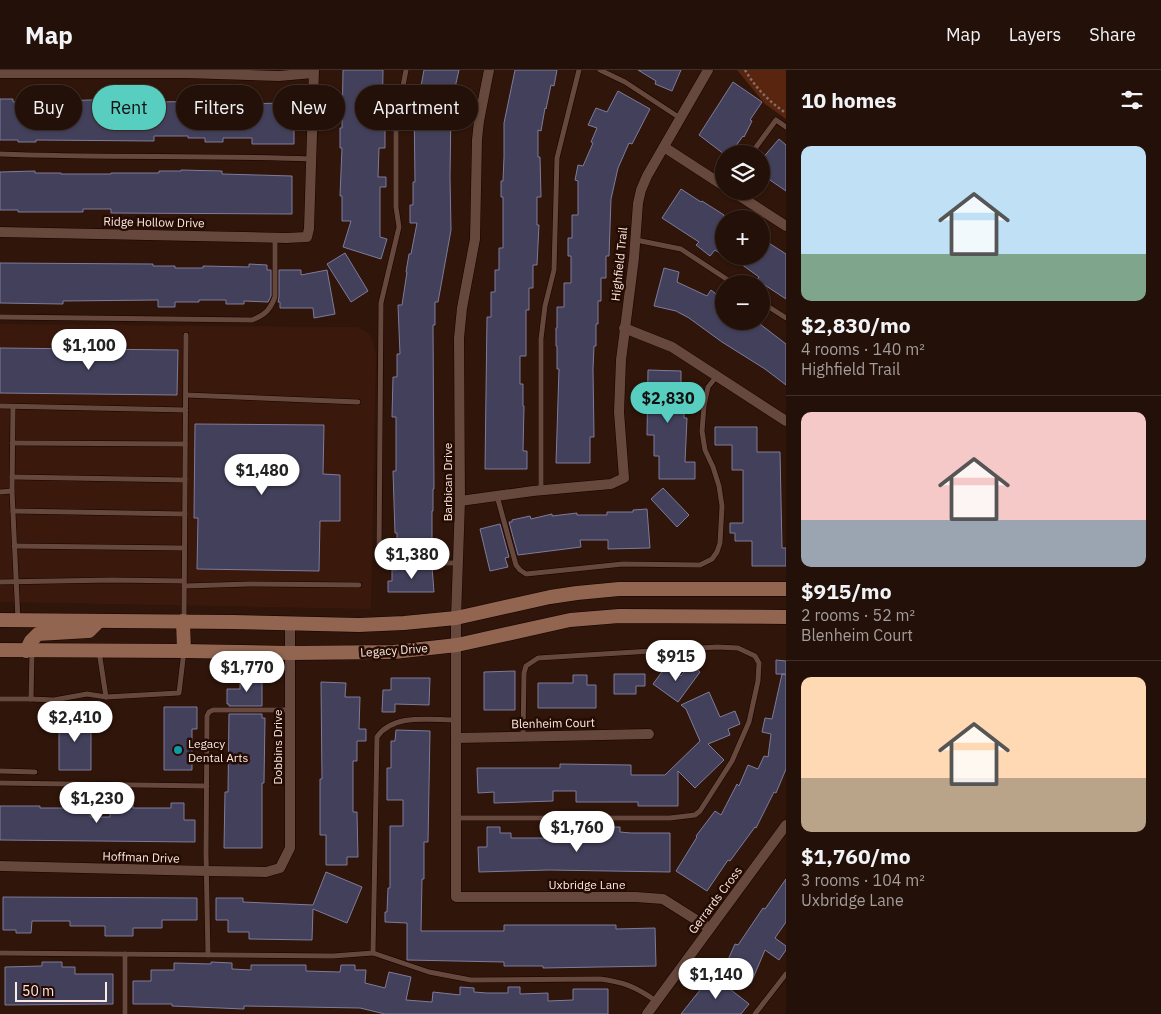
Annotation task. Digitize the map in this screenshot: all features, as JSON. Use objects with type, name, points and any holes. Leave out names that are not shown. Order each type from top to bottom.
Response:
[{"type":"main road","points":[[0,620],[184,621],[359,625],[456,618],[577,592],[618,589],[786,589]]},
{"type":"main road","name":"Legacy Drive","points":[[0,650],[290,653],[394,652],[456,645],[570,620],[619,616],[786,617]]},
{"type":"main road","points":[[29,650],[31,641],[38,634],[89,631],[99,621]]},
{"type":"main road","points":[[184,621],[184,651]]},
{"type":"street","name":"Barbican Drive","points":[[456,897],[456,618],[460,501],[459,338],[462,308],[475,239],[478,121],[489,70]]},
{"type":"street","name":"Highfield Trail","points":[[541,490],[611,484],[624,478],[619,412],[621,360],[641,190],[646,176],[708,70]]},
{"type":"street","points":[[0,73],[140,71],[227,72],[279,76],[314,71],[311,159]]},
{"type":"street","points":[[664,147],[715,180]]},
{"type":"street","name":"Ridge Hollow Drive","points":[[0,232],[275,238],[306,237],[310,229],[311,159]]},
{"type":"street","points":[[746,200],[786,226]]},
{"type":"street","points":[[624,328],[672,346],[786,421]]},
{"type":"street","points":[[460,501],[541,490]]},
{"type":"street","name":"Dobbins Drive","points":[[280,868],[290,848],[290,624]]},
{"type":"street","name":"Blenheim Court","points":[[456,738],[649,734]]},
{"type":"street","name":"Gerrards Cross","points":[[647,1014],[786,825]]},
{"type":"street","name":"Hoffman Drive","points":[[0,866],[207,872],[266,872],[280,868]]},
{"type":"street","name":"Uxbridge Lane","points":[[456,897],[636,897],[663,899],[709,928]]},
{"type":"lane","points":[[406,70],[396,124],[396,207],[399,227],[381,303],[379,553],[405,562],[458,563]]},
{"type":"lane","points":[[541,490],[541,339],[545,306],[554,270],[557,158],[579,70]]},
{"type":"lane","points":[[600,70],[625,82],[681,118]]},
{"type":"lane","points":[[758,145],[776,120],[786,127]]},
{"type":"lane","points":[[0,154],[245,156],[311,159]]},
{"type":"lane","points":[[0,317],[252,320],[264,316],[272,306],[275,297],[275,238]]},
{"type":"lane","points":[[635,240],[681,249],[720,275]]},
{"type":"lane","points":[[770,308],[786,318]]},
{"type":"lane","points":[[184,621],[186,335]]},
{"type":"lane","points":[[496,496],[516,565],[526,574],[623,564],[700,565],[712,559],[720,544],[722,506],[719,486],[705,450],[702,431],[708,387],[717,376]]},
{"type":"lane","points":[[186,395],[358,402]]},
{"type":"lane","points":[[0,406],[186,410]]},
{"type":"lane","points":[[13,407],[12,511],[18,620]]},
{"type":"lane","points":[[12,443],[185,444]]},
{"type":"lane","points":[[12,478],[185,480]]},
{"type":"lane","points":[[0,492],[12,492]]},
{"type":"lane","points":[[12,511],[184,514]]},
{"type":"lane","points":[[14,546],[184,548]]},
{"type":"lane","points":[[0,582],[112,580],[184,584],[359,585]]},
{"type":"lane","points":[[455,818],[670,818],[695,815],[707,801],[732,761],[742,740],[749,722],[757,689],[760,670],[759,663],[755,656],[738,648],[717,647],[538,658],[526,666],[524,672],[523,736]]},
{"type":"lane","points":[[29,650],[31,699]]},
{"type":"lane","points":[[99,651],[106,696]]},
{"type":"lane","points":[[0,699],[54,700],[88,694],[106,696],[179,693],[184,651]]},
{"type":"lane","points":[[208,955],[207,716],[213,710],[290,710]]},
{"type":"lane","points":[[373,953],[377,737],[382,730],[395,722],[456,720]]},
{"type":"lane","points":[[0,771],[35,772]]},
{"type":"lane","points":[[0,782],[206,786]]},
{"type":"lane","points":[[0,953],[333,956],[373,953],[429,972],[471,980],[600,979],[626,983],[639,989],[656,1001]]},
{"type":"lane","points":[[125,954],[126,1014]]},
{"type":"lane","points":[[755,1014],[786,974]]},
{"type":"path","points":[[744,70],[754,84],[776,106],[786,112]]},
{"type":"shaded area","points":[[737,70],[786,70],[786,119],[765,104]]},
{"type":"shaded area","points":[[0,324],[358,327],[369,334],[376,354],[371,609],[0,602]]},
{"type":"building","points":[[343,70],[383,70],[383,85],[355,85],[355,130],[385,130],[385,148],[379,148],[378,177],[386,177],[386,187],[380,187],[380,237],[387,239],[381,259],[343,247],[351,221],[342,221],[342,196],[340,196],[342,148],[340,148],[340,130],[345,130],[345,85],[343,85]]},
{"type":"building","points":[[424,70],[459,70],[456,85],[421,85]]},
{"type":"building","points":[[515,70],[557,70],[554,86],[551,85],[541,131],[538,130],[541,197],[537,197],[537,225],[539,225],[537,265],[533,265],[533,288],[529,288],[529,310],[526,310],[526,356],[520,356],[520,384],[523,384],[524,406],[523,451],[527,451],[527,469],[485,469],[487,317],[491,317],[491,292],[495,292],[495,270],[499,270],[499,248],[503,248],[503,197],[501,197],[501,181],[503,181],[504,123]]},
{"type":"building","points":[[638,70],[681,70],[672,91],[655,84],[656,81]]},
{"type":"building","points":[[733,82],[762,102],[750,120],[752,121],[744,137],[736,145],[715,145],[715,147],[699,135]]},
{"type":"building","points":[[618,91],[650,109],[632,144],[629,143],[618,168],[611,199],[609,256],[606,256],[606,278],[601,278],[601,301],[598,301],[598,324],[596,324],[596,346],[594,346],[594,437],[590,437],[590,463],[556,463],[559,369],[557,369],[556,346],[557,307],[564,307],[564,283],[571,283],[571,256],[568,256],[568,238],[572,238],[572,215],[578,215],[578,181],[575,180],[578,165],[583,166],[593,143],[591,142],[597,128],[588,125],[596,108],[607,112]]},
{"type":"building","points":[[0,99],[13,99],[13,102],[15,102],[15,130],[82,130],[82,100],[92,100],[92,130],[166,130],[166,102],[176,102],[176,130],[263,130],[263,103],[273,103],[273,130],[294,130],[294,144],[252,144],[252,138],[223,138],[223,142],[205,142],[205,138],[188,138],[188,136],[154,136],[154,141],[36,140],[36,142],[18,142],[18,140],[0,140]]},
{"type":"building","points":[[414,130],[451,130],[451,230],[438,302],[435,302],[435,325],[433,325],[434,489],[432,559],[406,559],[397,555],[397,533],[395,533],[393,471],[396,471],[396,417],[392,417],[393,377],[397,377],[397,354],[400,354],[398,305],[402,305],[409,254],[411,254],[417,223],[410,223],[410,205],[413,205],[413,182],[415,182]]},
{"type":"building","points":[[779,139],[786,145],[786,191],[770,180],[770,150]]},
{"type":"building","points":[[35,171],[35,173],[111,174],[159,173],[159,171],[222,171],[222,174],[292,176],[292,214],[111,213],[111,209],[83,209],[83,212],[18,212],[18,210],[0,210],[0,172]]},
{"type":"building","points":[[681,189],[702,201],[716,210],[715,250],[710,256],[696,245],[699,242],[662,218]]},
{"type":"building","points":[[770,244],[786,254],[786,299],[770,289],[770,275],[756,275],[742,265],[770,265]]},
{"type":"building","points":[[345,253],[368,291],[351,302],[327,264]]},
{"type":"building","points":[[0,263],[153,264],[153,266],[175,266],[175,268],[203,268],[203,266],[249,267],[249,264],[267,265],[267,270],[271,270],[271,296],[268,302],[244,301],[244,304],[226,304],[226,300],[199,300],[199,302],[175,302],[175,307],[158,307],[158,300],[63,301],[63,304],[0,303]]},
{"type":"building","points":[[664,268],[679,272],[677,282],[707,296],[711,290],[715,293],[715,330],[768,330],[786,344],[786,385],[689,318],[676,311],[654,306]]},
{"type":"building","points":[[279,270],[301,270],[301,275],[327,270],[335,314],[314,318],[313,308],[280,308],[280,302],[278,302]]},
{"type":"building","points":[[0,348],[178,350],[177,395],[0,393]]},
{"type":"building","points":[[648,370],[681,371],[681,393],[684,393],[684,418],[687,418],[685,462],[695,462],[695,479],[659,479],[659,456],[654,456],[654,435],[647,435]]},
{"type":"building","points":[[195,424],[324,425],[323,474],[340,475],[340,521],[320,521],[319,571],[197,569],[198,518],[194,518]]},
{"type":"building","points":[[715,427],[757,427],[757,452],[780,452],[782,548],[786,548],[786,566],[752,566],[752,541],[735,541],[735,533],[730,533],[730,523],[743,523],[743,470],[732,470],[732,445],[715,445]]},
{"type":"building","points":[[663,488],[689,515],[677,527],[651,499]]},
{"type":"building","points":[[647,509],[650,548],[608,549],[608,540],[580,540],[581,547],[518,555],[509,522],[530,516],[531,519],[552,514],[552,516],[577,513],[577,515],[607,515],[607,512],[633,512],[633,510]]},
{"type":"building","points":[[500,524],[509,557],[505,558],[508,567],[490,571],[480,529]]},
{"type":"building","points":[[397,565],[405,567],[432,567],[434,592],[388,592],[388,581],[392,581],[392,570],[397,570]]},
{"type":"building","points":[[776,660],[786,661],[786,674],[776,674]]},
{"type":"building","points":[[690,664],[700,672],[678,702],[653,684],[667,665],[681,676]]},
{"type":"building","points":[[515,671],[515,710],[484,710],[484,672]]},
{"type":"building","points":[[614,674],[645,674],[645,686],[636,686],[636,694],[614,694]]},
{"type":"building","points":[[782,674],[786,675],[786,769],[776,793],[774,792],[756,828],[730,861],[728,860],[707,891],[676,871],[696,836],[715,811],[721,815],[737,784],[739,786],[748,765],[758,769],[764,756],[768,757],[771,734],[762,732],[765,718],[772,719]]},
{"type":"building","points":[[573,675],[587,675],[587,685],[596,685],[596,708],[538,708],[538,683],[573,683]]},
{"type":"building","points":[[240,677],[262,677],[262,706],[229,706],[227,704],[227,689],[240,689]]},
{"type":"building","points":[[391,678],[430,678],[429,705],[395,704],[395,712],[382,712],[383,690],[391,690]]},
{"type":"building","points":[[321,682],[346,683],[345,697],[360,697],[359,729],[366,729],[366,741],[357,741],[357,761],[353,761],[353,812],[357,812],[358,857],[347,857],[347,865],[326,865],[326,835],[320,835],[320,779],[322,779]]},
{"type":"building","points":[[709,692],[720,717],[735,711],[740,724],[728,729],[730,735],[708,744],[724,760],[695,788],[678,771],[678,806],[638,806],[638,802],[576,802],[576,791],[553,791],[553,801],[494,803],[494,792],[478,793],[477,768],[560,768],[560,764],[631,765],[631,775],[665,775],[700,741],[686,709],[681,705]]},
{"type":"building","name":"Legacy Dental Arts","points":[[164,707],[197,707],[197,729],[192,729],[192,770],[164,770]]},
{"type":"building","points":[[229,714],[262,714],[262,718],[265,718],[262,848],[224,848],[225,792],[228,792]]},
{"type":"building","points":[[63,715],[91,715],[91,770],[59,770],[59,724],[63,724]]},
{"type":"building","points":[[396,730],[430,731],[428,842],[424,842],[421,931],[504,931],[504,925],[616,925],[616,929],[655,928],[656,966],[543,968],[543,966],[504,966],[504,962],[407,960],[407,923],[385,922],[388,888],[390,888],[390,826],[403,826],[403,800],[387,800],[387,768],[391,768],[391,741],[395,741]]},
{"type":"building","points":[[110,803],[133,803],[133,808],[171,808],[171,803],[184,803],[184,820],[195,820],[195,842],[0,840],[0,806],[77,808],[77,805],[90,805],[90,817],[110,817]]},
{"type":"building","points":[[487,827],[500,827],[500,833],[511,833],[511,838],[549,838],[549,840],[577,840],[578,833],[604,833],[604,827],[620,827],[620,832],[631,833],[670,833],[670,872],[549,870],[479,872],[478,847],[487,847]]},
{"type":"building","points":[[326,872],[362,887],[347,923],[313,909],[312,940],[249,939],[249,932],[228,932],[228,920],[216,920],[216,898],[243,898],[243,902],[313,905]]},
{"type":"building","points":[[786,879],[786,922],[775,938],[786,946],[786,950],[779,960],[765,950],[751,983],[723,971],[735,944],[738,945],[763,908],[765,909]]},
{"type":"building","points":[[3,897],[197,898],[197,920],[162,920],[162,928],[133,928],[133,936],[105,936],[105,926],[70,926],[70,921],[32,921],[31,933],[16,933],[16,930],[3,930]]},
{"type":"building","points":[[42,962],[62,962],[62,967],[75,967],[75,974],[113,974],[113,1004],[5,1005],[5,967],[42,966]]},
{"type":"building","points":[[211,962],[232,963],[232,969],[251,970],[251,965],[306,965],[306,971],[340,972],[341,965],[355,965],[355,970],[366,970],[365,983],[385,988],[389,972],[411,977],[406,1000],[432,1002],[433,992],[460,995],[460,987],[474,988],[474,992],[508,993],[508,987],[520,987],[520,994],[548,993],[548,1001],[573,1000],[573,989],[608,989],[608,1014],[385,1014],[360,1008],[244,1006],[244,1009],[172,1006],[172,1004],[133,1004],[133,981],[151,981],[151,970],[174,970],[174,963],[211,964]]},
{"type":"building","points":[[712,975],[749,1004],[741,1014],[681,1014]]},
{"type":"place","name":"Legacy Dental Arts","points":[[178,750]]}]
